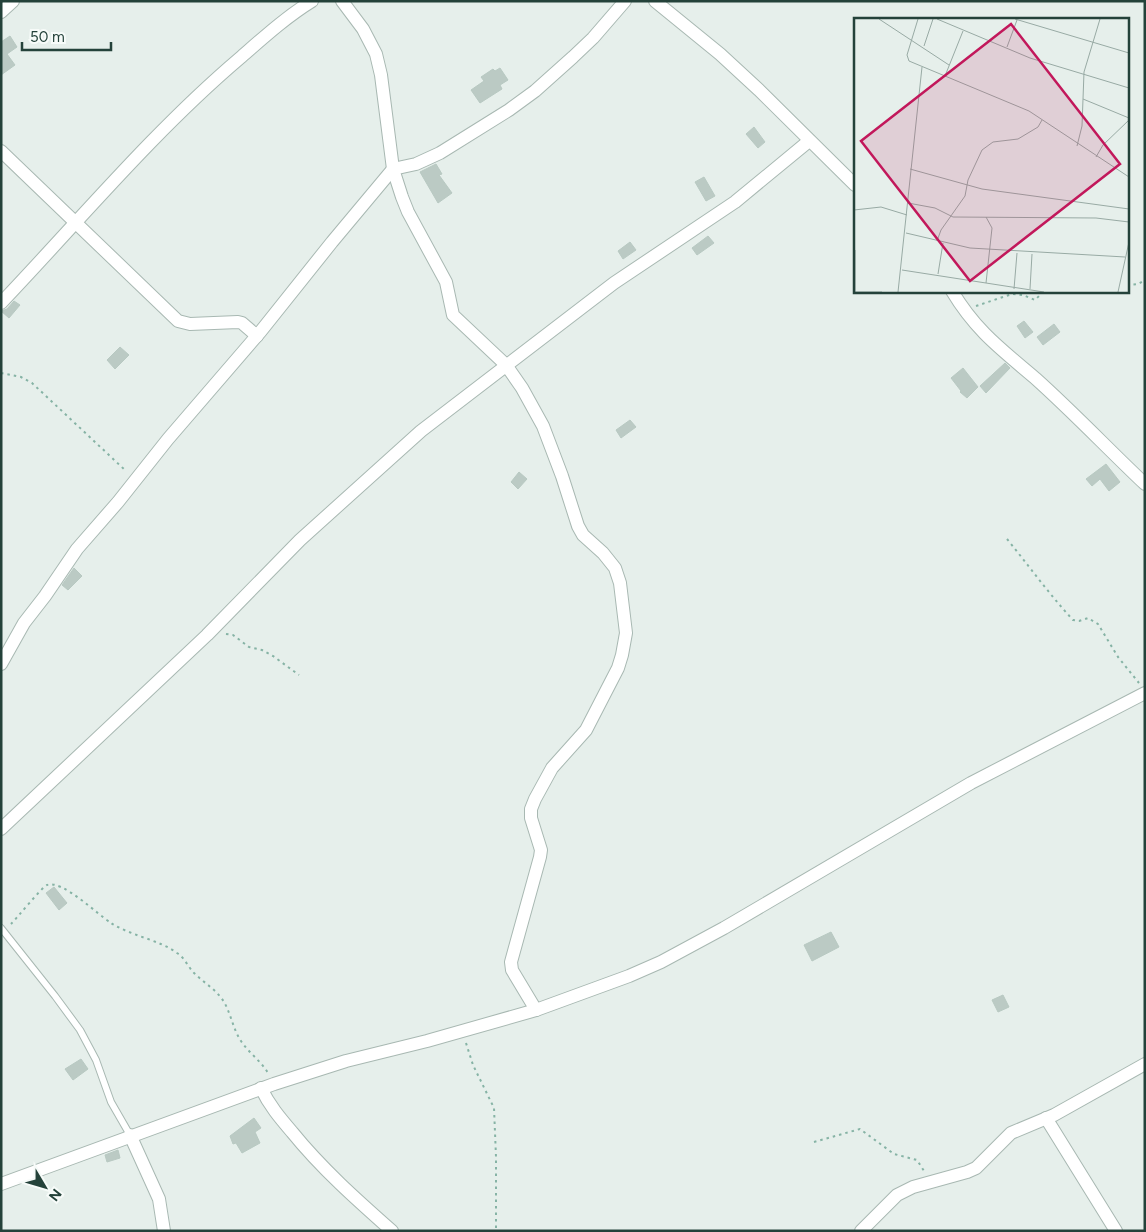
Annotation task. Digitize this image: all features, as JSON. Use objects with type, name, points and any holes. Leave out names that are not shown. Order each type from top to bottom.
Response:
[{"type":"street","points":[[1,12],[13,1]]},
{"type":"street","points":[[1,303],[110,184],[179,114],[295,5],[312,1]]},
{"type":"street","points":[[342,1],[363,29],[376,54],[381,75],[393,169],[408,212],[446,282],[453,315],[506,365],[522,388],[543,426],[578,526],[583,535],[603,553],[615,568],[620,583],[626,633],[618,668],[586,730],[552,768],[534,798],[531,809],[531,818],[541,850],[511,962],[512,970],[536,1010]]},
{"type":"street","points":[[1,664],[24,623],[77,549],[257,336],[393,169],[416,164],[440,153],[509,110],[535,91],[573,57],[593,38],[625,1]]},
{"type":"street","points":[[655,1],[720,54],[854,184]]},
{"type":"street","points":[[1,829],[208,634],[300,540],[435,420],[614,284],[735,202],[810,141]]},
{"type":"street","points":[[1,151],[178,321],[190,324],[238,322],[242,323],[257,336]]},
{"type":"street","points":[[953,292],[964,311],[993,343],[1035,378],[1145,484]]},
{"type":"street","points":[[1,1184],[261,1088],[346,1061],[536,1010],[629,976],[661,962],[724,928],[970,783],[1142,688]]},
{"type":"street","points":[[861,1231],[897,1195],[913,1187],[976,1168],[1011,1133],[1046,1118],[1145,1064]]},
{"type":"street","points":[[261,1088],[269,1104],[300,1142],[344,1188],[392,1231]]},
{"type":"street","points":[[1046,1118],[1116,1231]]},
{"type":"street","points":[[130,1135],[159,1198],[164,1231]]},
{"type":"lane","points":[[3,930],[80,1030],[96,1060],[111,1102],[130,1135]]},
{"type":"path","points":[[1128,285],[1138,284],[1145,280]]},
{"type":"path","points":[[964,311],[990,300],[1012,294],[1035,300],[1043,292]]},
{"type":"path","points":[[1,373],[32,383],[136,480]]},
{"type":"path","points":[[1007,538],[1035,572],[1049,593],[1073,620],[1079,621],[1088,618],[1098,624],[1118,657],[1142,688]]},
{"type":"path","points":[[208,634],[233,635],[249,647],[274,656],[299,675]]},
{"type":"path","points":[[3,930],[27,908],[46,885],[52,884],[59,886],[111,923],[178,953],[194,973],[216,991],[225,1003],[240,1039],[251,1055],[263,1065],[274,1084]]},
{"type":"path","points":[[463,1031],[473,1065],[494,1108],[496,1231]]},
{"type":"path","points":[[814,1142],[860,1129],[894,1154],[917,1160],[930,1182]]},
{"type":"building","points":[[10,36],[17,47],[7,54],[15,65],[1,75],[1,42]]},
{"type":"building","points":[[500,68],[508,80],[500,85],[502,89],[480,103],[471,90],[484,81],[481,77],[493,69],[495,71]]},
{"type":"building","points":[[754,127],[765,142],[758,148],[746,134]]},
{"type":"building","points":[[436,164],[442,174],[439,175],[452,193],[438,203],[420,172]]},
{"type":"building","points":[[704,177],[715,196],[706,201],[695,182]]},
{"type":"building","points":[[708,236],[714,243],[697,255],[692,248]]},
{"type":"building","points":[[630,242],[636,250],[623,259],[618,251]]},
{"type":"building","points":[[14,301],[20,305],[9,318],[1,311],[7,309]]},
{"type":"building","points":[[1024,321],[1033,332],[1025,338],[1017,326]]},
{"type":"building","points":[[1054,324],[1060,332],[1043,345],[1037,337]]},
{"type":"building","points":[[120,347],[129,355],[115,369],[107,360]]},
{"type":"building","points":[[1005,363],[1010,368],[986,393],[980,386]]},
{"type":"building","points":[[963,368],[978,387],[967,398],[960,392],[951,378]]},
{"type":"building","points":[[630,420],[636,427],[621,438],[616,430]]},
{"type":"building","points":[[1106,464],[1120,482],[1109,491],[1100,479],[1092,486],[1086,479]]},
{"type":"building","points":[[519,472],[527,479],[518,489],[511,482]]},
{"type":"building","points":[[74,568],[82,576],[68,590],[62,585]]},
{"type":"building","points":[[54,887],[67,903],[59,910],[46,893]]},
{"type":"building","points":[[831,932],[839,947],[812,961],[804,945]]},
{"type":"building","points":[[1003,995],[1009,1007],[998,1012],[992,1000]]},
{"type":"building","points":[[81,1059],[88,1069],[73,1080],[65,1069]]},
{"type":"building","points":[[254,1118],[261,1128],[255,1132],[260,1143],[242,1153],[236,1143],[233,1144],[230,1136]]},
{"type":"building","points":[[118,1150],[120,1158],[107,1162],[105,1155]]}]
